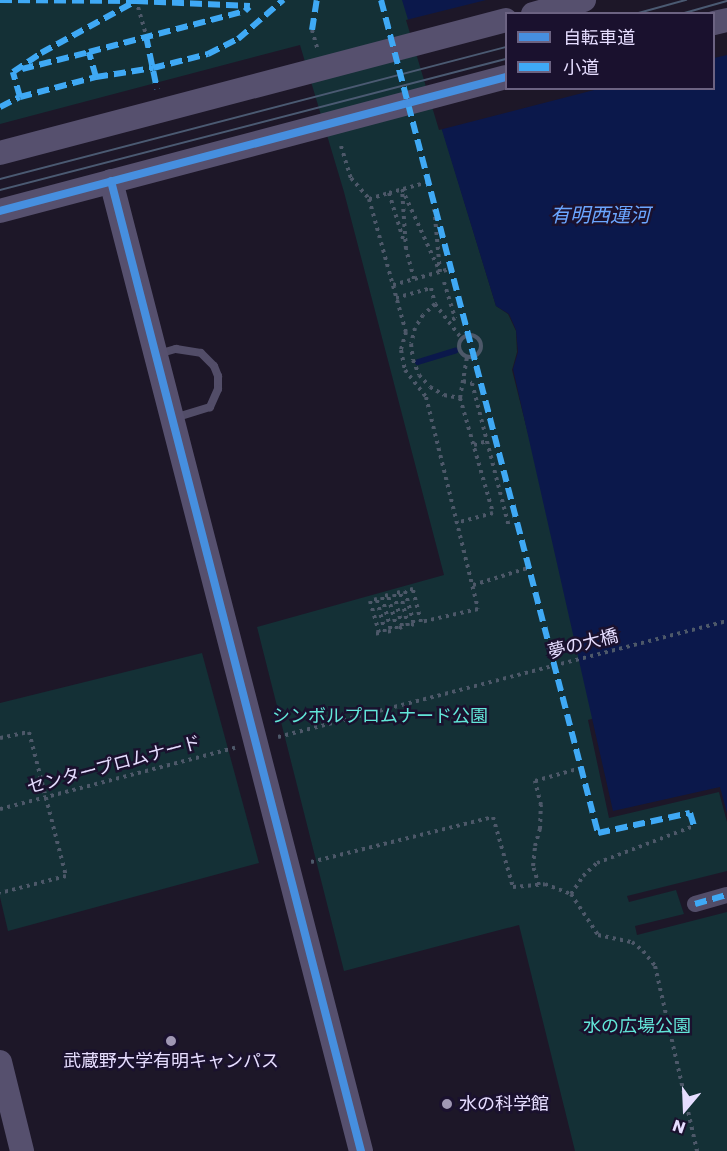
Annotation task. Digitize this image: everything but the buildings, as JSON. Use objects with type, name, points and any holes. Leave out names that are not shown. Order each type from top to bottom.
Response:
[{"type":"street","points":[[540,12],[584,0]]},
{"type":"street","points":[[0,153],[325,57],[505,20]]},
{"type":"street","points":[[0,211],[505,78]]},
{"type":"street","points":[[111,181],[362,1151]]},
{"type":"street","points":[[695,904],[727,896]]},
{"type":"street","points":[[0,1062],[3,1094],[22,1151]]},
{"type":"lane","points":[[155,355],[176,349],[192,349],[207,358],[218,376],[218,389],[210,407],[172,419]]},
{"type":"path","points":[[136,0],[146,36]]},
{"type":"path","points":[[312,30],[325,57]]},
{"type":"path","points":[[341,146],[351,178],[369,199],[406,332],[401,350],[405,370],[426,396],[478,609],[421,622],[413,589],[405,591],[414,624],[408,626],[400,592],[394,594],[402,627],[397,629],[388,596],[382,597],[391,630],[385,632],[377,599],[370,600],[379,633],[373,634]]},
{"type":"path","points":[[369,199],[428,182]]},
{"type":"path","points":[[402,189],[406,249]]},
{"type":"path","points":[[402,189],[440,272]]},
{"type":"path","points":[[389,193],[414,279]]},
{"type":"path","points":[[434,206],[440,272]]},
{"type":"path","points":[[393,285],[450,269]]},
{"type":"path","points":[[444,282],[454,318],[449,322]]},
{"type":"path","points":[[396,298],[431,288],[435,304],[462,339]]},
{"type":"path","points":[[435,304],[423,315],[415,328],[411,344],[412,360],[419,375],[430,387],[444,395],[460,398]]},
{"type":"path","points":[[462,339],[472,336],[480,344],[477,354],[467,357]]},
{"type":"path","points":[[462,339],[459,348],[467,357]]},
{"type":"path","points":[[456,523],[493,513],[460,398],[467,357]]},
{"type":"path","points":[[463,381],[472,383],[509,527]]},
{"type":"path","points":[[474,445],[487,441]]},
{"type":"path","points":[[473,585],[528,568]]},
{"type":"path","points":[[0,738],[28,732],[66,876],[0,893]]},
{"type":"path","points":[[538,885],[533,866],[540,829],[541,805],[535,781],[581,768]]},
{"type":"path","points":[[311,862],[493,817],[513,887],[545,884],[571,894],[598,935],[632,942],[655,966],[697,1151]]},
{"type":"path","points":[[571,894],[583,876],[597,863],[694,826]]},
{"type":"green space","name":"水の広場公園","points":[[0,0],[403,0],[496,306],[508,314],[516,331],[517,352],[512,370],[570,600],[721,680],[588,720],[609,818],[719,792],[727,822],[727,871],[627,896],[629,902],[676,890],[684,914],[635,926],[637,935],[727,912],[727,1151],[575,1151],[519,925],[344,971],[257,627],[444,575],[344,192],[300,45],[0,124]]},
{"type":"green space","name":"シンボルプロムナード公園","points":[[202,653],[259,863],[8,931],[0,897],[0,703]]},
{"type":"water","name":"有明西運河","points":[[402,0],[727,0],[727,813],[720,787],[613,811],[513,369],[518,352],[516,330],[509,314],[496,306]]},
{"type":"pier","points":[[486,0],[727,0],[727,55],[715,58],[715,12],[505,12],[505,90],[594,90],[439,130],[406,20]]},
{"type":"waterway","points":[[418,362],[455,351]]},
{"type":"tram line","points":[[642,12],[686,0]]},
{"type":"tram line","points":[[688,12],[727,1]]},
{"type":"tram line","points":[[0,179],[505,47]]},
{"type":"tram line","points":[[0,190],[505,59]]},
{"type":"marked path","points":[[0,0],[136,1],[250,6]]},
{"type":"marked path","points":[[0,107],[20,97],[96,77],[153,68],[208,54],[238,39],[283,0]]},
{"type":"marked path","points":[[312,30],[317,0]]},
{"type":"marked path","points":[[381,0],[598,833],[690,813],[694,826]]},
{"type":"marked path","points":[[20,97],[13,72],[41,53],[134,2]]},
{"type":"marked path","points":[[96,77],[89,52],[245,11],[249,7]]},
{"type":"marked path","points":[[146,36],[157,89]]},
{"type":"marked path","points":[[22,69],[89,52]]},
{"type":"marked path","points":[[695,904],[727,895]]},
{"type":"cycle path","points":[[0,211],[505,77]]},
{"type":"cycle path","points":[[111,181],[361,1151]]},
{"type":"place","name":"武蔵野大学有明キャンパス","points":[[171,1041]]},
{"type":"place","name":"水の科学館","points":[[447,1104]]}]
